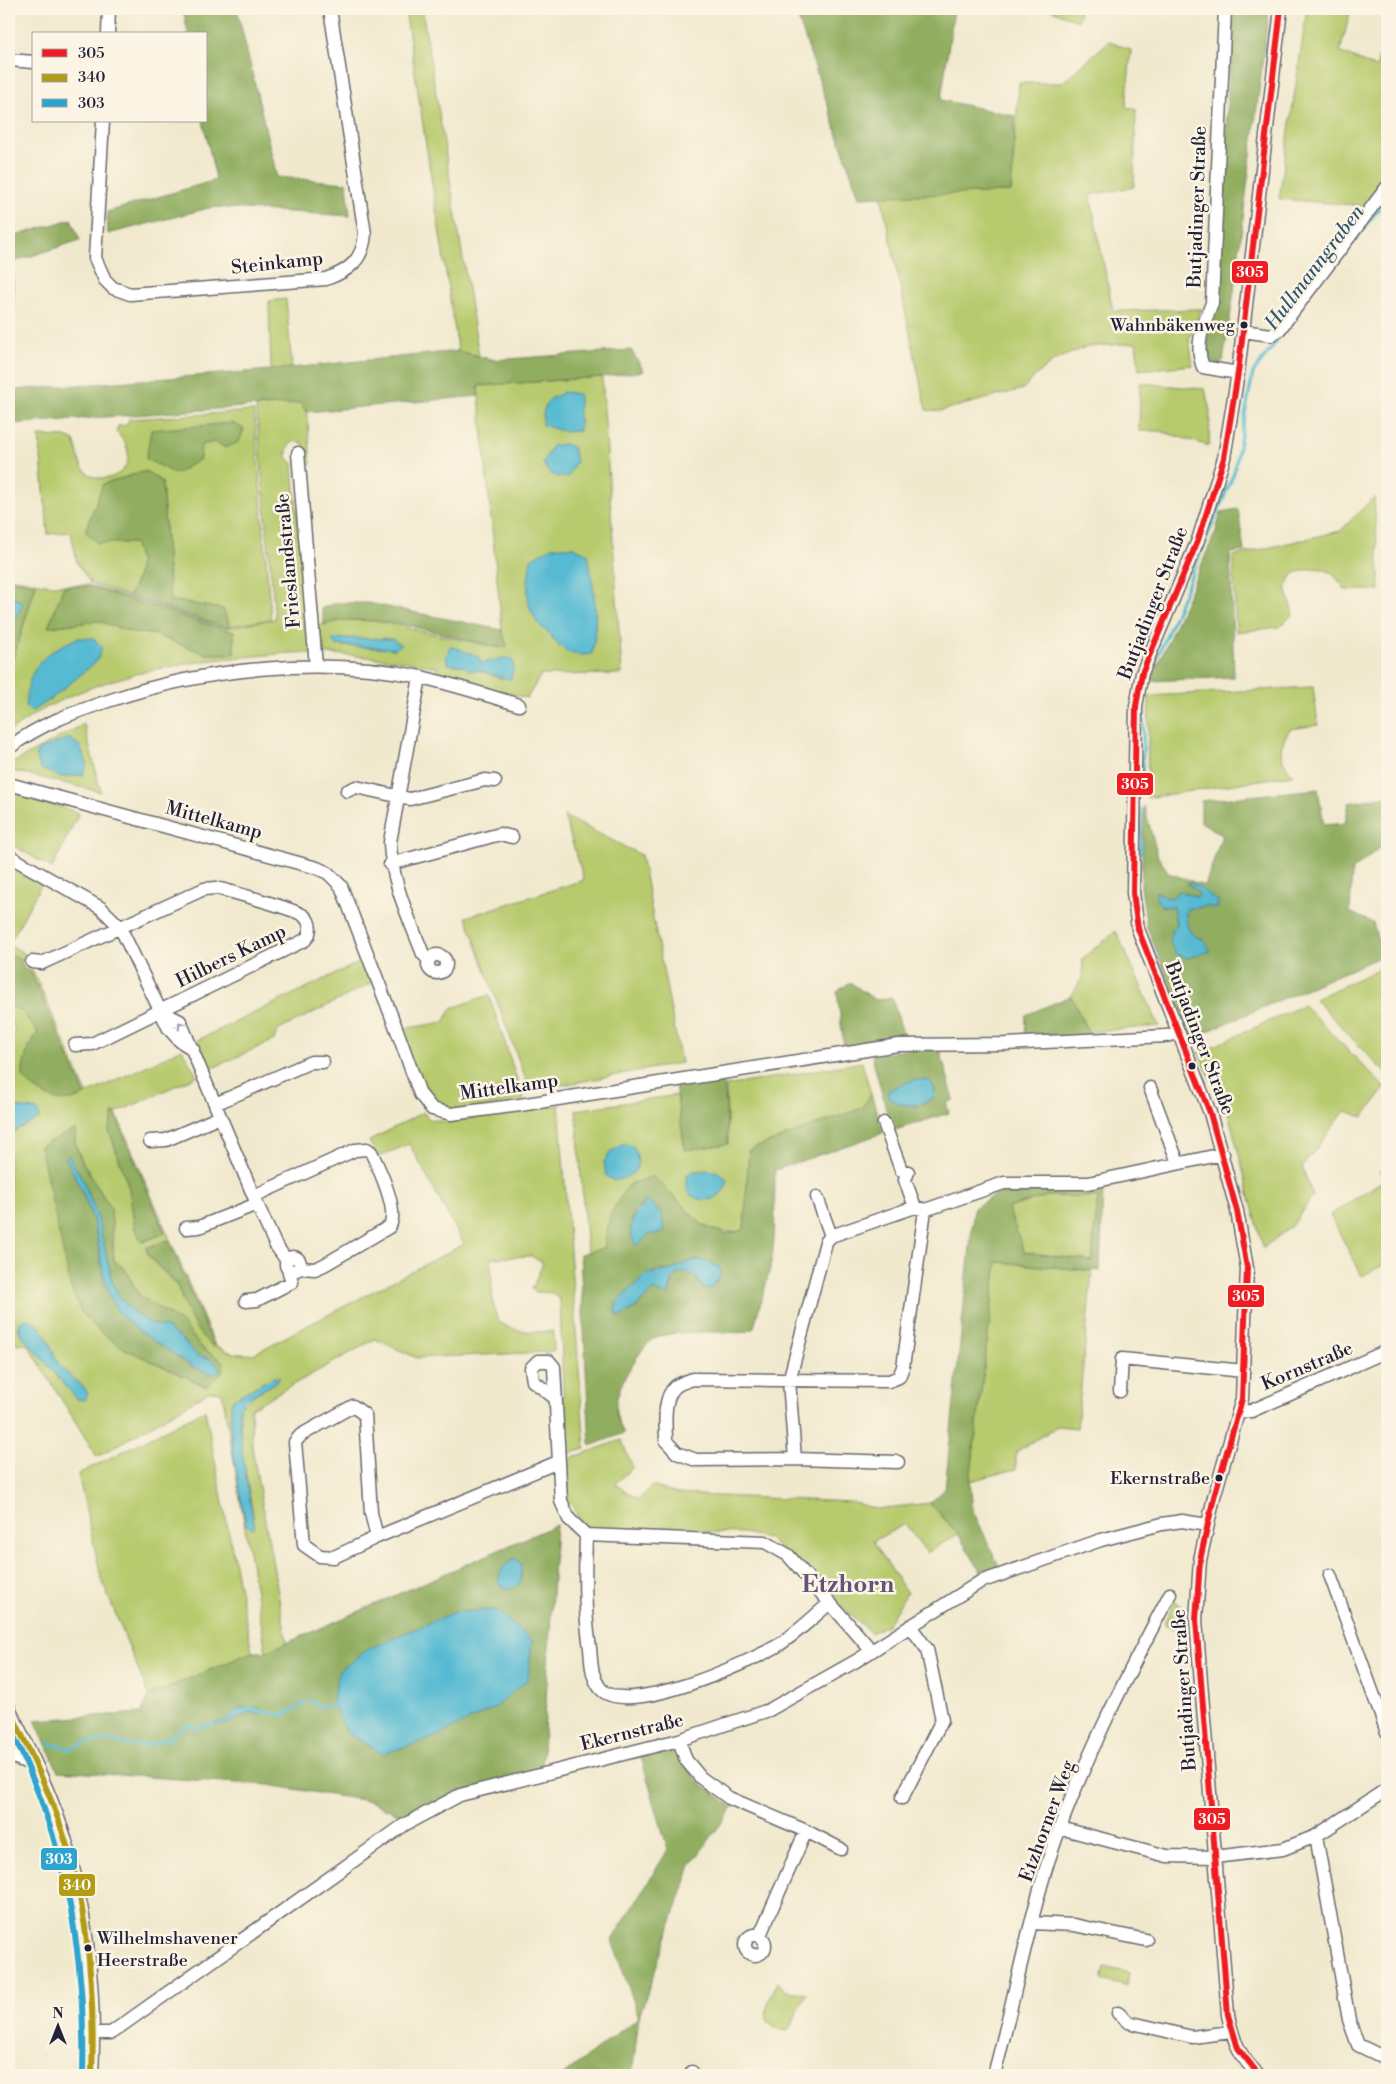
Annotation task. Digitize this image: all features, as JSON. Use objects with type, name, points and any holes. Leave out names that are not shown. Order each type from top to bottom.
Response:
[{"type":"street","points":[[108,32],[109,9]]},
{"type":"street","name":"Steinkamp","points":[[102,122],[95,258],[97,268],[105,280],[114,288],[130,294],[169,292],[326,279],[342,273],[356,262],[362,253],[365,234],[330,9]]},
{"type":"street","name":"Butjadinger Straße","points":[[1225,9],[1212,302],[1200,334],[1198,355],[1203,367],[1238,373]]},
{"type":"street","name":"Butjadinger Straße","points":[[1259,2075],[1241,2055],[1231,2032],[1228,2015],[1196,1620],[1200,1560],[1207,1525],[1240,1412],[1244,1371],[1248,1268],[1244,1241],[1223,1154],[1210,1113],[1138,929],[1133,893],[1136,706],[1142,673],[1195,547],[1215,492],[1228,440],[1238,373],[1281,9]]},
{"type":"street","points":[[9,60],[32,62]]},
{"type":"street","points":[[1243,331],[1271,335],[1281,328],[1387,187]]},
{"type":"street","name":"Frieslandstraße","points":[[298,453],[316,666]]},
{"type":"street","points":[[9,748],[49,723],[83,709],[157,686],[224,673],[316,666],[420,677],[519,705]]},
{"type":"street","points":[[420,677],[390,842],[390,864],[423,954],[429,960]]},
{"type":"street","points":[[347,791],[356,787],[410,799],[485,780],[494,781]]},
{"type":"street","name":"Mittelkamp","points":[[9,784],[317,868],[328,873],[341,886],[420,1094],[432,1109],[451,1114],[898,1045],[1006,1044],[1166,1036],[1179,1033]]},
{"type":"street","points":[[390,864],[500,834],[512,837]]},
{"type":"street","points":[[9,856],[101,908],[120,927],[160,1011],[174,1035],[193,1049],[255,1200],[275,1244],[291,1266],[292,1282],[257,1300],[246,1301]]},
{"type":"street","name":"Hilbers Kamp","points":[[120,927],[191,893],[210,888],[223,890],[299,913],[309,923],[310,933],[305,940],[160,1011]]},
{"type":"street","points":[[32,962],[42,963],[120,927]]},
{"type":"street","points":[[75,1045],[92,1044],[160,1011]]},
{"type":"street","points":[[215,1104],[311,1062],[323,1062]]},
{"type":"street","points":[[1150,1088],[1178,1163]]},
{"type":"street","points":[[150,1141],[166,1140],[220,1117]]},
{"type":"street","points":[[884,1123],[901,1170],[908,1172],[905,1180],[920,1208],[903,1367],[899,1377],[888,1381],[693,1379],[675,1386],[668,1398],[666,1441],[677,1453],[696,1460],[795,1459],[898,1462]]},
{"type":"street","points":[[186,1228],[199,1227],[355,1150],[367,1149],[371,1152],[393,1208],[393,1223],[315,1269],[291,1266]]},
{"type":"street","points":[[795,1459],[789,1381],[826,1242],[831,1236],[1004,1183],[1088,1183],[1223,1154]]},
{"type":"street","points":[[817,1198],[831,1236]]},
{"type":"street","name":"Kornstraße","points":[[1240,1412],[1251,1411],[1387,1351]]},
{"type":"street","points":[[1120,1391],[1122,1359],[1244,1371]]},
{"type":"street","points":[[555,1398],[560,1501],[569,1519],[586,1535],[765,1542],[788,1555],[872,1650]]},
{"type":"street","points":[[376,1537],[371,1513],[366,1415],[353,1406],[301,1436],[295,1442],[304,1545],[312,1553],[328,1558],[558,1462]]},
{"type":"street","name":"Ekernstraße","points":[[94,2033],[111,2033],[404,1824],[460,1795],[679,1740],[769,1710],[872,1650],[965,1590],[996,1575],[1101,1540],[1162,1524],[1182,1521],[1207,1525]]},
{"type":"street","points":[[586,1535],[585,1622],[589,1640],[591,1668],[601,1690],[616,1697],[635,1698],[672,1689],[743,1663],[791,1636],[830,1603]]},
{"type":"street","points":[[1330,1575],[1387,1732]]},
{"type":"street","name":"Etzhorner Weg","points":[[994,2075],[1031,1923],[1060,1828],[1115,1705],[1170,1594]]},
{"type":"street","points":[[902,1798],[942,1720],[927,1649],[910,1626]]},
{"type":"street","points":[[10,1713],[14,1730],[37,1767],[65,1840],[78,1891],[92,1983],[94,2033],[92,2075]]},
{"type":"street","points":[[679,1740],[686,1760],[700,1778],[729,1798],[806,1831],[842,1849]]},
{"type":"street","points":[[9,1755],[37,1767]]},
{"type":"street","points":[[1060,1828],[1167,1856],[1214,1857],[1283,1849],[1316,1836],[1387,1789]]},
{"type":"street","points":[[760,1935],[806,1831]]},
{"type":"street","points":[[1316,1836],[1349,2020],[1358,2044],[1387,2059]]},
{"type":"street","points":[[1031,1923],[1074,1925],[1146,1940]]},
{"type":"street","points":[[1118,2013],[1128,2022],[1192,2038],[1231,2032]]},
{"type":"green space","points":[[183,9],[237,9],[277,177],[347,183],[350,216],[213,207],[108,234],[107,212],[216,180],[203,122],[208,122],[208,32],[188,32]]},
{"type":"green space","points":[[405,9],[422,9],[479,356],[458,351]]},
{"type":"green space","points":[[795,9],[954,9],[941,100],[1015,116],[1011,192],[859,197]]},
{"type":"green space","points":[[1049,9],[1080,9],[1078,21]]},
{"type":"green space","points":[[1232,9],[1269,9],[1234,292],[1223,361],[1214,365],[1207,354],[1208,336],[1218,294]]},
{"type":"green space","points":[[1307,9],[1351,9],[1340,52],[1376,68],[1387,28],[1387,180],[1367,206],[1279,199]]},
{"type":"green space","points":[[1109,41],[1131,50],[1126,107],[1136,109],[1134,187],[1090,195],[1113,311],[1202,309],[1189,339],[1193,365],[1139,370],[1136,343],[1086,347],[1055,360],[1035,376],[1023,389],[940,411],[926,410],[881,195],[1011,192],[1019,83],[1062,83]]},
{"type":"green space","points":[[71,219],[80,240],[13,262],[14,390],[271,370],[458,351],[495,360],[631,350],[644,371],[602,377],[478,386],[479,396],[307,412],[300,403],[9,424],[9,235],[15,236]]},
{"type":"green space","points":[[286,299],[292,368],[271,370],[269,301]]},
{"type":"green space","points":[[602,377],[622,674],[541,675],[527,698],[436,677],[437,667],[388,659],[338,654],[287,653],[192,663],[126,676],[64,699],[36,714],[9,732],[9,666],[15,653],[36,585],[9,578],[51,585],[89,585],[225,628],[275,619],[256,407],[300,403],[307,412],[311,464],[304,465],[307,454],[303,443],[294,441],[287,448],[287,457],[293,463],[306,630],[337,620],[376,621],[495,647],[507,647],[502,630],[478,386]],"holes":[[[552,547],[595,641],[559,647],[551,635]],[[89,587],[225,630],[234,631],[234,654],[206,654],[153,634],[134,633],[98,621],[48,627]],[[386,638],[385,649],[335,645]],[[101,647],[97,661],[50,700],[32,711]],[[504,658],[512,659],[514,666],[502,679],[476,669],[470,671],[464,666],[448,664],[487,663]]]},
{"type":"green space","points":[[1140,383],[1205,389],[1210,411],[1209,446],[1160,431],[1139,431]]},
{"type":"green space","points":[[254,411],[271,619],[230,626],[223,609],[170,601],[162,482],[146,471],[103,484],[122,542],[134,543],[139,558],[138,576],[129,596],[90,583],[77,563],[71,532],[48,534],[39,436],[66,437],[74,441],[82,467],[91,475],[101,478],[111,477],[120,473],[126,465],[128,456],[125,444],[116,432],[118,426],[127,425],[129,419]]},
{"type":"green space","points":[[233,423],[244,429],[239,442],[225,448],[215,442],[201,445],[200,459],[176,474],[146,459],[151,430]]},
{"type":"green space","points":[[146,471],[162,482],[170,600],[223,609],[230,626],[225,627],[129,596],[139,570],[139,558],[134,543],[97,543],[85,531],[103,484]]},
{"type":"green space","points":[[1374,497],[1380,590],[1345,590],[1334,576],[1323,569],[1302,571],[1293,574],[1286,587],[1293,614],[1280,627],[1236,632],[1233,556],[1340,531]]},
{"type":"green space","points":[[1238,509],[1244,551],[1230,553],[1234,677],[1151,681],[1216,531],[1221,512]]},
{"type":"green space","points":[[9,580],[36,584],[15,653],[9,666],[9,618],[19,600],[9,597]]},
{"type":"green space","points":[[64,586],[89,587],[225,630],[234,631],[234,654],[206,654],[153,634],[134,633],[98,621],[48,627]]},
{"type":"green space","points":[[336,603],[368,603],[502,630],[507,647],[495,647],[433,631],[385,622],[362,620],[342,621],[324,625],[322,608]]},
{"type":"green space","points":[[1313,687],[1318,725],[1290,729],[1281,748],[1284,763],[1292,775],[1147,798],[1149,696]]},
{"type":"green space","points":[[84,724],[101,792],[9,770],[9,765]]},
{"type":"green space","points":[[1318,789],[1324,825],[1345,823],[1349,803],[1387,796],[1387,841],[1352,871],[1350,912],[1373,923],[1382,956],[1192,1038],[1147,927],[1141,888],[1144,806],[1158,857],[1169,873],[1205,886],[1222,835],[1201,822],[1201,801]],"holes":[[[1202,889],[1217,908],[1207,906],[1187,909],[1186,919],[1188,928],[1194,935],[1203,939],[1210,951],[1187,958],[1173,947],[1169,941],[1176,923],[1173,907],[1161,906],[1156,891],[1164,897],[1172,898],[1179,891],[1197,897]]]},
{"type":"green space","points":[[9,790],[79,813],[52,868],[9,843]]},
{"type":"green space","points":[[564,816],[641,855],[681,1063],[530,1091],[466,917],[584,880]]},
{"type":"green space","points":[[9,865],[42,883],[9,944]]},
{"type":"green space","points":[[1116,931],[1159,1026],[1088,1032],[1071,996],[1082,978],[1083,958]]},
{"type":"green space","points":[[9,944],[25,954],[23,965],[33,971],[87,1094],[182,1049],[197,1076],[116,1113],[215,1345],[229,1352],[253,1354],[464,1244],[409,1144],[378,1157],[369,1141],[423,1112],[429,1119],[447,1122],[559,1105],[585,1449],[565,1455],[560,1299],[552,1293],[535,1292],[532,1289],[543,1263],[531,1256],[491,1258],[494,1307],[497,1317],[504,1325],[515,1329],[531,1331],[553,1331],[554,1350],[549,1352],[417,1358],[375,1339],[251,1408],[252,1447],[287,1643],[266,1652],[222,1392],[210,1391],[97,1457],[28,1345],[9,1342],[9,1134],[40,1118],[37,1110],[9,1106],[9,1038],[12,1037],[15,1031],[9,1017],[9,1005],[22,1011],[38,1033],[29,1043],[23,1069],[57,1100],[26,972],[20,960],[9,952]],"holes":[[[114,1113],[165,1233],[143,1242],[135,1229],[129,1188],[109,1130]],[[75,1129],[75,1143],[82,1161],[111,1209],[114,1261],[125,1269],[139,1295],[183,1324],[203,1349],[224,1362],[125,1349],[71,1288],[68,1267]],[[168,1240],[214,1347],[182,1300],[178,1287],[149,1257],[146,1248]],[[30,1320],[44,1333],[59,1365],[80,1383],[77,1399],[20,1333],[18,1328]],[[277,1382],[258,1392],[240,1407],[241,1446],[255,1526],[246,1525],[231,1436],[233,1399]]]},
{"type":"green space","points":[[9,952],[20,960],[25,970],[31,973],[85,1095],[67,1100],[51,1098],[37,1090],[23,1077],[27,1054],[38,1033],[22,1011],[9,1005]]},
{"type":"green space","points":[[364,960],[372,983],[277,1031],[274,1040],[206,1071],[196,1041]]},
{"type":"green space","points":[[1387,965],[1387,1075],[1315,999]]},
{"type":"green space","points":[[850,982],[875,1000],[892,998],[905,1040],[844,1047],[837,992]]},
{"type":"green space","points":[[489,995],[524,1100],[469,1109],[441,1107],[430,1102],[419,1087],[402,1029],[444,1022],[452,1008]]},
{"type":"green space","points":[[1071,996],[1090,1037],[1025,1040],[1026,1015]]},
{"type":"green space","points":[[1304,1005],[1385,1088],[1363,1117],[1345,1111],[1302,1167],[1313,1196],[1292,1226],[1263,1248],[1229,1116],[1199,1053]]},
{"type":"green space","points":[[905,1050],[940,1050],[954,1100],[946,1103],[949,1113],[892,1131],[872,1056]],"holes":[[[913,1080],[934,1098],[919,1106],[904,1105]]]},
{"type":"green space","points":[[862,1062],[871,1094],[862,1108],[749,1150],[744,1230],[721,1232],[704,1226],[675,1197],[610,1215],[604,1248],[587,1253],[576,1110],[677,1095],[685,1150],[728,1144],[726,1086]],"holes":[[[699,1170],[720,1195],[710,1200],[687,1175]]]},
{"type":"green space","points":[[724,1077],[728,1144],[685,1150],[675,1085]]},
{"type":"green space","points":[[871,1094],[883,1133],[775,1170],[772,1256],[754,1328],[740,1333],[676,1333],[658,1336],[653,1339],[633,1363],[616,1400],[616,1413],[624,1433],[590,1446],[580,1254],[604,1248],[610,1215],[628,1185],[653,1176],[702,1225],[725,1234],[744,1230],[749,1150],[862,1108]],"holes":[[[648,1200],[665,1232],[648,1235],[630,1231],[635,1211]],[[701,1260],[712,1262],[699,1284],[696,1278],[685,1271],[675,1277],[668,1296],[653,1290],[633,1310],[619,1316],[655,1271],[672,1270],[689,1261]]]},
{"type":"green space","points":[[114,1112],[165,1233],[142,1242],[135,1229],[129,1188],[109,1130]]},
{"type":"green space","points":[[76,1129],[75,1143],[82,1161],[111,1209],[114,1261],[125,1269],[139,1295],[183,1324],[203,1349],[224,1362],[222,1372],[207,1387],[125,1349],[100,1332],[81,1312],[71,1288],[40,1146]],"holes":[[[68,1156],[82,1178],[98,1218],[112,1281],[119,1296],[133,1312],[151,1323],[167,1328],[185,1342],[198,1356],[209,1358],[193,1367],[128,1322],[106,1285],[93,1220],[78,1180],[65,1157]]]},
{"type":"green space","points":[[1387,1164],[1387,1263],[1362,1276],[1330,1215],[1384,1180],[1381,1171]]},
{"type":"green space","points":[[1004,1189],[1103,1189],[1100,1271],[997,1262],[970,1481],[973,1511],[999,1566],[981,1572],[958,1534],[930,1503],[945,1489],[974,1208]],"holes":[[[1047,1196],[1098,1197],[1092,1261],[1024,1252],[1008,1208]]]},
{"type":"green space","points":[[1047,1196],[1098,1197],[1092,1261],[1024,1252],[1008,1208]]},
{"type":"green space","points":[[168,1240],[214,1347],[195,1326],[187,1312],[176,1284],[155,1263],[148,1253],[146,1248]]},
{"type":"green space","points":[[997,1262],[1092,1271],[1077,1428],[1058,1426],[1016,1452],[1016,1469],[970,1481]]},
{"type":"green space","points":[[205,1410],[252,1652],[149,1696],[102,1581],[78,1474]]},
{"type":"green space","points":[[621,1440],[633,1467],[615,1484],[639,1500],[652,1486],[678,1494],[851,1502],[877,1509],[930,1503],[958,1534],[927,1553],[905,1524],[873,1541],[907,1593],[887,1625],[871,1633],[768,1538],[744,1533],[585,1529],[568,1499],[566,1460]]},
{"type":"green space","points":[[556,1525],[542,1770],[403,1816],[369,1801],[268,1785],[58,1771],[35,1720],[141,1713],[149,1696],[252,1652],[266,1652]]},
{"type":"green space","points":[[1174,1602],[1184,1607],[1174,1629],[1164,1624]]},
{"type":"green space","points":[[676,1746],[695,1779],[733,1807],[691,1865],[639,2017],[612,1940],[668,1850],[641,1757]]},
{"type":"green space","points":[[1105,1967],[1129,1973],[1126,1986],[1102,1980]]},
{"type":"green space","points":[[777,1982],[787,1991],[807,1993],[788,2031],[777,2029],[767,2019],[766,2012]]},
{"type":"green space","points":[[639,2017],[632,2075],[563,2075]]},
{"type":"water","points":[[563,392],[579,394],[579,431],[566,432],[542,425],[547,403]]},
{"type":"water","points":[[564,444],[573,447],[576,461],[568,477],[558,477],[548,472],[543,463],[552,446]]},
{"type":"water","points":[[552,547],[574,547],[588,554],[594,591],[595,629],[592,654],[579,655],[569,653],[540,625],[530,608],[528,592],[531,559]]},
{"type":"water","points":[[9,597],[19,600],[23,605],[15,618],[9,618]]},
{"type":"water","points":[[78,638],[93,638],[102,647],[97,661],[50,700],[32,711],[25,707],[29,681],[39,663],[55,649]]},
{"type":"water","points":[[332,639],[392,639],[401,645],[395,649],[335,645]]},
{"type":"water","points":[[450,646],[478,656],[481,663],[504,658],[512,659],[514,666],[511,679],[475,670],[470,671],[464,666],[448,664],[446,657]]},
{"type":"water","points":[[69,738],[79,745],[87,763],[83,775],[60,777],[41,769],[35,756],[39,750]]},
{"type":"water","points":[[1187,883],[1196,885],[1218,900],[1217,909],[1207,906],[1187,909],[1186,919],[1188,928],[1194,935],[1203,939],[1211,951],[1187,958],[1176,954],[1169,941],[1176,923],[1173,907],[1160,904],[1156,896],[1157,891],[1164,897],[1172,898],[1179,891],[1197,897],[1200,894]]},
{"type":"water","points":[[913,1080],[929,1080],[935,1089],[934,1098],[923,1103],[906,1105],[889,1098],[888,1090]]},
{"type":"water","points":[[9,1106],[37,1110],[40,1118],[9,1134]]},
{"type":"water","points":[[624,1144],[633,1146],[638,1160],[636,1170],[627,1177],[614,1181],[606,1176],[604,1162],[611,1151]]},
{"type":"water","points":[[68,1155],[82,1178],[98,1218],[112,1281],[119,1296],[133,1312],[151,1323],[167,1328],[185,1342],[198,1356],[213,1361],[220,1369],[216,1374],[197,1368],[180,1359],[129,1323],[117,1309],[105,1281],[93,1220],[65,1157]]},
{"type":"water","points":[[708,1170],[718,1172],[727,1179],[726,1186],[722,1192],[711,1199],[698,1199],[687,1190],[687,1175],[694,1171]]},
{"type":"water","points":[[648,1200],[661,1213],[665,1232],[648,1235],[637,1246],[631,1234],[632,1222]]},
{"type":"water","points":[[701,1260],[719,1267],[721,1276],[710,1289],[704,1289],[696,1278],[685,1271],[673,1277],[668,1296],[653,1290],[627,1313],[619,1316],[616,1312],[616,1303],[647,1274],[672,1270],[689,1261]]},
{"type":"water","points":[[26,1319],[39,1326],[47,1338],[60,1366],[86,1390],[88,1394],[84,1400],[77,1399],[20,1333],[19,1323]]},
{"type":"water","points":[[273,1377],[280,1378],[248,1398],[240,1407],[239,1414],[244,1465],[255,1526],[253,1528],[246,1525],[241,1498],[232,1441],[231,1408],[233,1399]]},
{"type":"water","points":[[515,1558],[521,1564],[521,1581],[516,1587],[510,1589],[498,1584],[501,1571]]},
{"type":"water","points":[[496,1610],[532,1641],[528,1679],[496,1707],[435,1737],[383,1754],[347,1733],[332,1702],[339,1671],[370,1648],[454,1612]]},
{"type":"water","points":[[255,1707],[262,1709],[260,1715],[250,1712],[223,1726],[211,1724],[225,1721],[239,1708]]},
{"type":"waterway","name":"Hullmanngraben","points":[[1342,257],[1387,198]]},
{"type":"waterway","name":"Hullmanngraben","points":[[1145,687],[1234,473],[1253,373],[1283,333]]},
{"type":"waterway","points":[[1384,489],[1387,485]]},
{"type":"waterway","name":"Hullmanngraben","points":[[1142,793],[1144,697]]},
{"type":"waterway","name":"Hullmanngraben","points":[[1140,853],[1141,809]]},
{"type":"waterway","name":"Hullmanngraben","points":[[1147,936],[1187,1033]]},
{"type":"waterway","points":[[309,1702],[313,1702],[321,1707],[334,1705]]},
{"type":"waterway","points":[[258,1711],[284,1715],[305,1703]]},
{"type":"waterway","points":[[48,1743],[70,1749],[87,1742],[105,1740],[144,1746],[168,1739],[187,1724],[197,1728],[214,1724]]},
{"type":"transit line","name":"305","points":[[1259,2075],[1238,2048],[1228,2015],[1196,1620],[1200,1560],[1214,1497],[1242,1399],[1247,1268],[1237,1211],[1210,1113],[1138,929],[1133,893],[1136,706],[1142,673],[1198,540],[1224,458],[1238,373],[1281,9]]},
{"type":"transit line","name":"340","points":[[9,1708],[56,1814],[71,1860],[78,1890],[84,1921],[91,1982],[92,2075]]},
{"type":"transit line","name":"303","points":[[9,1726],[45,1810],[68,1896],[81,1984],[83,2075]]},
{"type":"place","name":"Wahnbäkenweg","points":[[1244,325]]},
{"type":"place","name":"Ekernstraße","points":[[1219,1478]]},
{"type":"place","name":"Wilhelmshavener Heerstraße","points":[[88,1948]]},
{"type":"district","name":"Etzhorn","points":[[848,1585]]}]
